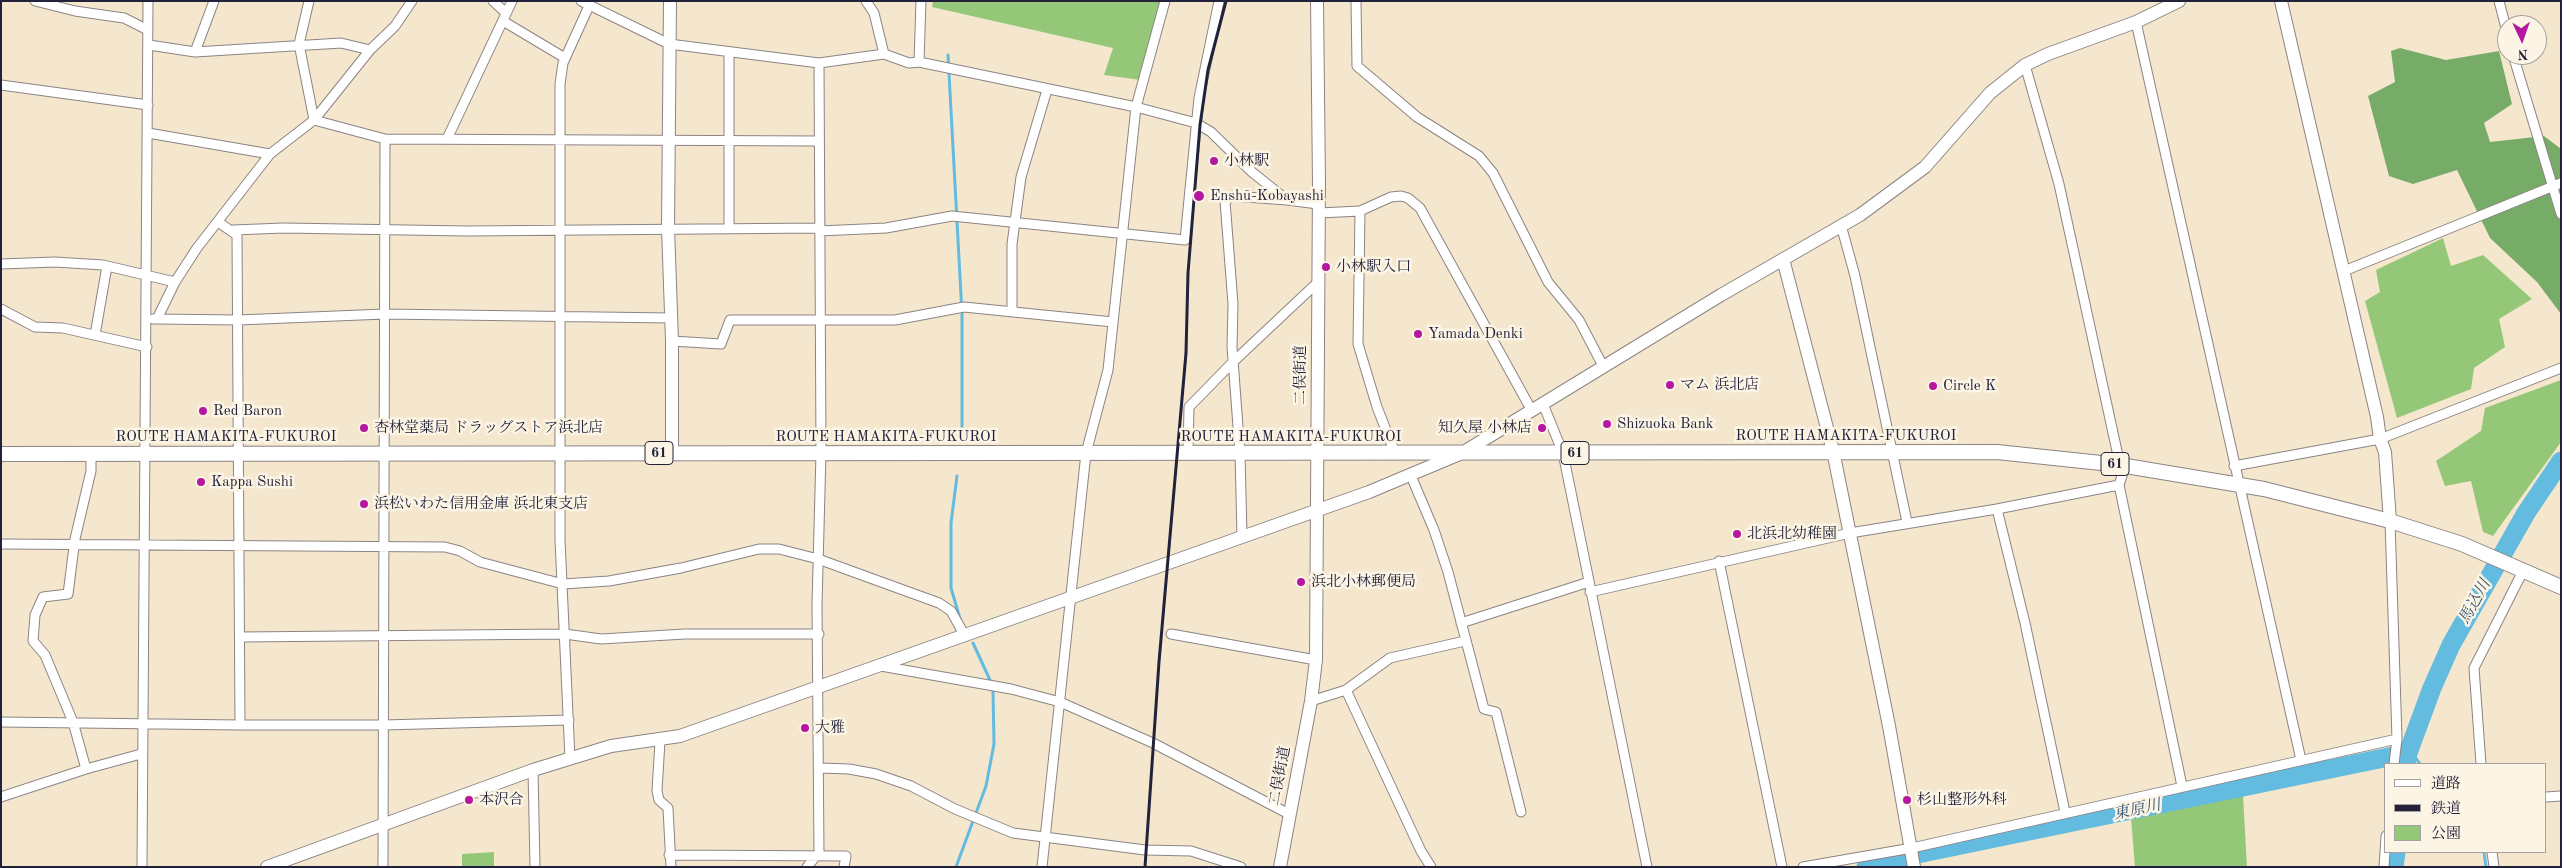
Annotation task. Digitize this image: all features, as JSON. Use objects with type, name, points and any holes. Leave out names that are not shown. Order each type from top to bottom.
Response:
[{"type":"main road","name":"ROUTE HAMAKITA-FUKUROI","points":[[1,454],[1997,452],[2122,465],[2238,483],[2390,521],[2462,544],[2561,587]]},
{"type":"street","points":[[35,1],[62,8],[124,18],[148,30]]},
{"type":"street","points":[[148,1],[148,132],[142,276],[152,318]]},
{"type":"street","points":[[195,52],[214,1]]},
{"type":"street","points":[[309,1],[299,44],[314,120]]},
{"type":"street","points":[[142,867],[141,754],[143,725],[145,453],[147,347],[152,318],[218,222],[270,154],[314,120],[370,50],[395,26],[412,1]]},
{"type":"street","points":[[493,1],[505,17],[565,58]]},
{"type":"street","points":[[447,139],[512,1]]},
{"type":"street","points":[[670,1],[668,228],[672,341],[672,453]]},
{"type":"street","points":[[866,1],[874,13],[884,54]]},
{"type":"street","points":[[919,62],[921,1]]},
{"type":"street","points":[[1042,867],[1086,453],[1108,370],[1136,107],[1165,1]]},
{"type":"street","points":[[233,230],[284,228],[385,230],[886,228],[956,216],[1185,240],[1196,123],[1219,1]]},
{"type":"street","name":"二俣街道","points":[[1280,867],[1311,701],[1316,660],[1317,1]]},
{"type":"street","points":[[1356,1],[1357,66],[1417,117],[1458,142],[1484,162],[1493,173],[1548,282],[1579,320],[1603,366]]},
{"type":"street","points":[[267,867],[533,770],[611,746],[660,741],[680,736],[1411,476],[1462,453],[1782,258],[1860,214],[1926,167],[1990,93],[2025,65],[2048,54],[2136,22],[2179,1]]},
{"type":"street","points":[[2281,1],[2377,416],[2380,440],[2385,452],[2390,521],[2397,739],[2394,763]]},
{"type":"street","points":[[2499,1],[2503,15]]},
{"type":"street","points":[[570,759],[560,453],[560,72],[585,4],[669,44],[819,63],[884,54],[909,63],[919,62],[1136,107],[1196,123],[1211,132],[1252,172],[1287,200]]},
{"type":"street","points":[[2136,22],[2301,760]]},
{"type":"street","points":[[149,45],[195,52],[299,44],[341,43],[370,50]]},
{"type":"street","points":[[729,52],[729,228]]},
{"type":"street","points":[[807,867],[818,855],[820,768],[818,688],[820,453],[819,63]]},
{"type":"street","points":[[2025,65],[2059,184],[2122,465],[2119,485],[2182,786]]},
{"type":"street","points":[[2517,65],[2556,185],[2561,214]]},
{"type":"street","points":[[1,85],[148,105]]},
{"type":"street","points":[[1012,312],[1012,244],[1021,177],[1047,90]]},
{"type":"street","points":[[314,120],[385,139],[819,141]]},
{"type":"street","points":[[148,132],[270,154]]},
{"type":"street","points":[[382,867],[385,139]]},
{"type":"street","points":[[2344,271],[2556,185]]},
{"type":"street","points":[[1242,537],[1240,453],[1233,362],[1233,304],[1225,201],[1232,196],[1287,200],[1318,208],[1360,211],[1391,197],[1401,196],[1408,198],[1420,208],[1563,453],[1647,867]]},
{"type":"street","points":[[1360,211],[1358,344],[1376,407],[1395,453]]},
{"type":"street","points":[[218,222],[238,235],[240,725]]},
{"type":"street","points":[[1841,225],[1855,276],[1907,522]]},
{"type":"street","points":[[1782,258],[1833,451],[1914,866]]},
{"type":"street","points":[[1,264],[56,262],[107,266],[142,276],[175,282]]},
{"type":"street","points":[[95,335],[107,266]]},
{"type":"street","points":[[1188,453],[1189,407],[1233,362],[1318,282]]},
{"type":"street","points":[[672,341],[721,344],[730,320],[895,320],[961,308],[1113,322]]},
{"type":"street","points":[[1,309],[35,327],[63,328],[147,347]]},
{"type":"street","points":[[152,318],[238,320],[385,314],[560,318],[670,318]]},
{"type":"street","points":[[2234,466],[2380,440],[2561,368]]},
{"type":"street","points":[[86,769],[73,722],[45,655],[33,640],[35,615],[43,597],[68,594],[74,544],[86,499],[91,453]]},
{"type":"street","points":[[1411,476],[1434,530],[1484,709],[1496,712],[1521,812]]},
{"type":"street","points":[[1590,592],[1719,561],[1850,533],[1907,522],[1997,509],[2119,485]]},
{"type":"street","points":[[1997,509],[2025,623],[2065,812]]},
{"type":"street","points":[[1,544],[382,545],[445,547],[460,551],[480,562],[563,584],[608,581],[672,570],[759,549],[779,549],[818,559],[939,603],[951,611],[965,636]]},
{"type":"street","points":[[1719,561],[1782,867]]},
{"type":"street","points":[[2481,763],[2474,668],[2522,570]]},
{"type":"street","points":[[1461,623],[1589,582]]},
{"type":"street","points":[[240,637],[565,634],[600,639],[685,634],[819,634]]},
{"type":"street","points":[[1171,634],[1316,660]]},
{"type":"street","points":[[1311,701],[1346,690],[1390,658],[1465,641]]},
{"type":"street","points":[[880,666],[1011,689],[1060,702],[1152,743],[1289,814]]},
{"type":"street","points":[[1346,690],[1430,867]]},
{"type":"street","points":[[1,722],[73,722],[143,725],[383,725],[569,720]]},
{"type":"street","points":[[1803,867],[1912,848],[2065,812],[2397,739]]},
{"type":"street","points":[[660,741],[657,791],[659,800],[668,808],[670,867]]},
{"type":"street","points":[[1,797],[86,769],[141,754]]},
{"type":"street","points":[[820,768],[848,769],[876,774],[911,786],[970,816],[1013,833],[1145,850],[1191,851],[1241,867]]},
{"type":"street","points":[[533,770],[535,867]]},
{"type":"street","points":[[2547,796],[2561,796]]},
{"type":"street","points":[[2384,867],[2385,853]]},
{"type":"street","points":[[2492,853],[2494,867]]},
{"type":"street","points":[[670,855],[846,856],[844,867]]},
{"type":"green space","points":[[933,1],[1161,1],[1141,80],[1104,75],[1113,48],[932,7]]},
{"type":"green space","points":[[2400,48],[2446,60],[2497,51],[2497,65],[2502,65],[2512,104],[2484,123],[2490,142],[2544,136],[2561,149],[2561,314],[2537,282],[2490,238],[2457,170],[2413,184],[2389,176],[2368,96],[2395,82],[2391,51]]},
{"type":"green space","points":[[2443,238],[2451,266],[2483,255],[2532,299],[2499,319],[2505,347],[2474,368],[2471,389],[2397,418],[2365,301],[2380,292],[2376,270]]},
{"type":"green space","points":[[2561,380],[2561,442],[2493,536],[2483,532],[2471,481],[2445,486],[2436,461],[2481,431],[2485,408]]},
{"type":"green space","points":[[2243,795],[2247,867],[2135,867],[2131,818]]},
{"type":"green space","points":[[494,852],[494,867],[462,867],[462,854]]},
{"type":"waterway","points":[[948,55],[962,314],[962,430]]},
{"type":"waterway","name":"馬込川","points":[[2406,763],[2408,753],[2432,688],[2451,645],[2526,513],[2561,461]]},
{"type":"waterway","points":[[957,476],[951,523],[951,588],[961,622]]},
{"type":"waterway","points":[[973,643],[990,680]]},
{"type":"waterway","points":[[956,867],[986,786],[994,744],[993,691]]},
{"type":"waterway","points":[[2408,753],[2413,754],[2419,763]]},
{"type":"waterway","name":"東原川","points":[[1866,867],[1893,859],[2408,753]]},
{"type":"waterway","points":[[2394,867],[2396,853]]},
{"type":"waterway","points":[[2484,853],[2486,867]]},
{"type":"railway","points":[[1145,867],[1159,662],[1186,353],[1188,273],[1200,125],[1208,70],[1226,1]]},
{"type":"place","name":"小林駅","points":[[1214,161]]},
{"type":"place","name":"Enshū-Kobayashi","points":[[1199,196]]},
{"type":"place","name":"小林駅入口","points":[[1326,267]]},
{"type":"place","name":"Yamada Denki","points":[[1418,334]]},
{"type":"place","name":"マム 浜北店","points":[[1670,385]]},
{"type":"place","name":"Circle K","points":[[1933,386]]},
{"type":"place","name":"Red Baron","points":[[203,411]]},
{"type":"place","name":"Shizuoka Bank","points":[[1607,424]]},
{"type":"place","name":"杏林堂薬局 ドラッグストア浜北店","points":[[364,428]]},
{"type":"place","name":"知久屋 小林店","points":[[1542,428]]},
{"type":"place","name":"Kappa Sushi","points":[[201,482]]},
{"type":"place","name":"浜松いわた信用金庫 浜北東支店","points":[[364,504]]},
{"type":"place","name":"北浜北幼稚園","points":[[1737,534]]},
{"type":"place","name":"浜北小林郵便局","points":[[1301,582]]},
{"type":"place","name":"大雅","points":[[805,728]]},
{"type":"place","name":"本沢合","points":[[469,800]]},
{"type":"place","name":"杉山整形外科","points":[[1907,800]]}]
